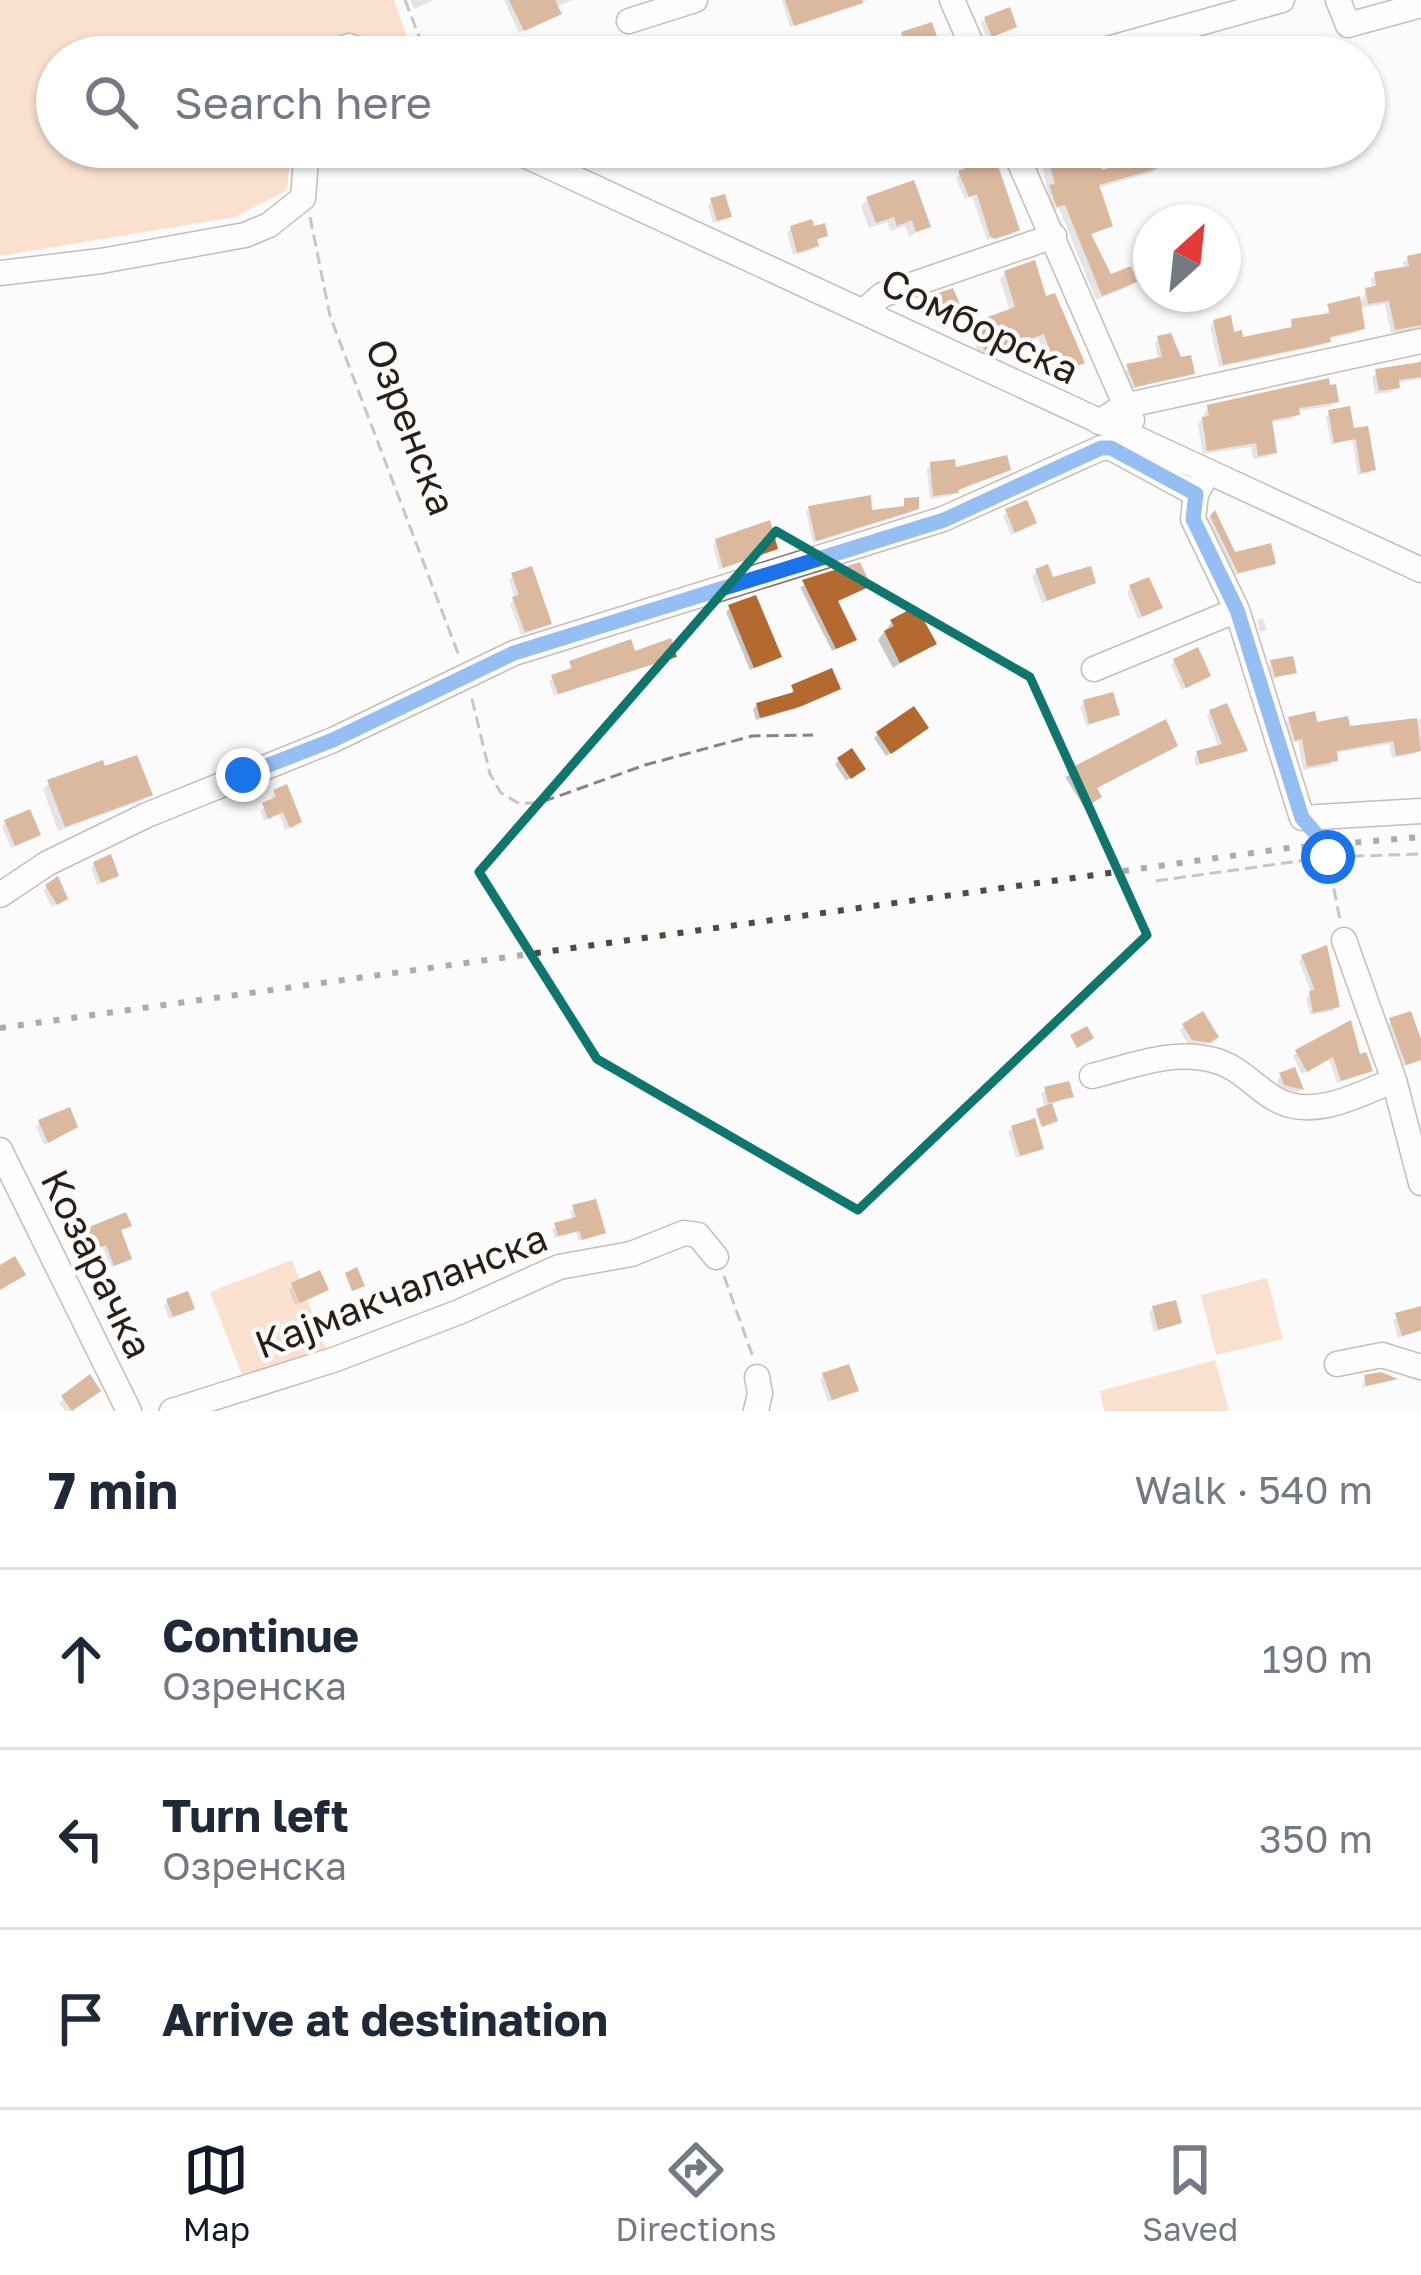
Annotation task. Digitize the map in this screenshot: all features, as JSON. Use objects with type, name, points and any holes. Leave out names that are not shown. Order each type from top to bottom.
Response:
[{"type":"street","points":[[629,21],[695,0]]},
{"type":"street","points":[[952,0],[967,36]]},
{"type":"street","points":[[1153,36],[1282,0]]},
{"type":"street","points":[[1338,0],[1348,25],[1421,4]]},
{"type":"street","points":[[0,273],[245,235],[269,225],[303,198],[305,168]]},
{"type":"street","name":"Сомборска","points":[[553,168],[1099,422],[1148,446],[1202,483],[1421,570]]},
{"type":"street","points":[[1029,168],[1124,406],[1148,446]]},
{"type":"street","points":[[865,310],[881,295],[1054,236]]},
{"type":"street","points":[[1099,422],[1124,406],[1421,341]]},
{"type":"street","points":[[0,895],[47,863],[147,815],[333,740],[514,653],[944,520],[1101,448],[1202,483],[1193,519],[1237,610],[1302,818],[1421,811]]},
{"type":"street","points":[[1094,669],[1237,610]]},
{"type":"street","points":[[1344,940],[1394,1080],[1421,1183]]},
{"type":"street","points":[[1093,1076],[1168,1056],[1215,1060],[1280,1102],[1318,1107],[1394,1080]]},
{"type":"street","name":"Козарачка","points":[[0,1150],[129,1411]]},
{"type":"street","name":"Кајмакчаланска","points":[[172,1411],[336,1359],[460,1312],[559,1267],[631,1254],[684,1233],[698,1235],[716,1257]]},
{"type":"street","points":[[1337,1364],[1382,1355],[1421,1367]]},
{"type":"street","points":[[756,1411],[757,1377]]},
{"type":"path","points":[[405,0],[419,36]]},
{"type":"path","name":"Озренска","points":[[303,198],[330,316],[467,677],[490,774],[501,793],[520,803],[542,802],[645,765],[752,736],[813,735]]},
{"type":"path","points":[[1302,818],[1325,844],[1344,940]]},
{"type":"path","points":[[1156,881],[1328,857],[1421,854]]},
{"type":"path","points":[[716,1257],[757,1377]]},
{"type":"highlighted area","points":[[776,531],[1030,677],[1147,935],[858,1210],[597,1059],[479,872]]},
{"type":"shaded area","points":[[0,0],[394,0],[407,36],[36,36],[36,168],[289,168],[287,190],[235,217],[0,256]]},
{"type":"shaded area","points":[[292,1260],[327,1352],[245,1383],[210,1292]]},
{"type":"shaded area","points":[[1267,1278],[1283,1339],[1216,1355],[1201,1295]]},
{"type":"shaded area","points":[[1215,1360],[1229,1411],[1104,1411],[1100,1391]]},
{"type":"building","points":[[509,0],[555,0],[562,14],[524,31]]},
{"type":"building","points":[[785,0],[862,0],[863,3],[794,26]]},
{"type":"building","points":[[1010,7],[1017,27],[992,36],[984,17]]},
{"type":"building","points":[[932,22],[937,36],[902,36],[901,32]]},
{"type":"building","points":[[999,168],[1020,230],[995,239],[990,236],[977,194],[969,197],[958,171]]},
{"type":"building","points":[[1051,168],[1158,168],[1099,185],[1113,226],[1091,234],[1111,274],[1131,266],[1133,284],[1102,296],[1065,205],[1057,207],[1049,185],[1055,184]]},
{"type":"building","points":[[914,180],[931,227],[916,232],[912,220],[897,226],[894,217],[876,223],[866,197]]},
{"type":"building","points":[[725,194],[732,217],[717,221],[710,198]]},
{"type":"building","points":[[812,219],[814,226],[825,223],[828,236],[817,239],[819,246],[797,253],[790,226]]},
{"type":"building","points":[[1421,253],[1421,325],[1395,330],[1389,301],[1368,304],[1365,288],[1376,286],[1374,272],[1409,266],[1407,256]]},
{"type":"building","points":[[1035,260],[1046,296],[1055,293],[1085,363],[1072,368],[1068,358],[1054,363],[1044,334],[992,353],[984,350],[974,322],[1015,307],[1004,271]]},
{"type":"building","points":[[953,288],[962,309],[939,319],[931,301],[925,304],[923,298]]},
{"type":"building","points":[[1360,296],[1365,329],[1330,337],[1331,342],[1223,365],[1213,320],[1231,315],[1234,332],[1242,330],[1243,337],[1292,327],[1291,319],[1330,313],[1327,304]]},
{"type":"building","points":[[1171,333],[1181,357],[1191,355],[1195,374],[1135,387],[1126,364],[1162,357],[1157,336]]},
{"type":"building","points":[[1421,362],[1421,377],[1399,380],[1400,388],[1379,391],[1375,369]]},
{"type":"building","points":[[1329,378],[1330,385],[1336,384],[1339,402],[1299,408],[1300,415],[1272,420],[1277,453],[1258,456],[1256,443],[1207,451],[1202,417],[1209,416],[1207,405]]},
{"type":"building","points":[[1350,406],[1356,439],[1334,443],[1328,410]]},
{"type":"building","points":[[1368,426],[1376,470],[1361,473],[1354,428]]},
{"type":"building","points":[[1007,455],[1011,470],[959,493],[933,496],[930,462],[955,459],[956,467]]},
{"type":"building","points":[[871,495],[872,510],[904,506],[904,498],[919,497],[919,509],[816,541],[808,506]]},
{"type":"building","points":[[1027,500],[1037,523],[1015,533],[1005,509]]},
{"type":"building","points":[[1215,510],[1235,552],[1271,543],[1276,564],[1238,573],[1210,516]]},
{"type":"building","points":[[770,520],[778,549],[723,568],[715,539]]},
{"type":"building","points":[[860,562],[871,586],[838,601],[857,640],[836,649],[802,580]]},
{"type":"building","points":[[1048,564],[1053,577],[1091,566],[1096,583],[1047,601],[1035,569]]},
{"type":"building","points":[[532,566],[552,624],[525,632],[512,597],[519,595],[511,573]]},
{"type":"building","points":[[1149,577],[1163,608],[1142,617],[1129,585]]},
{"type":"building","points":[[756,595],[782,657],[754,668],[728,605]]},
{"type":"building","points":[[916,606],[937,644],[900,663],[884,631],[894,626],[890,620]]},
{"type":"building","points":[[671,638],[677,657],[558,694],[551,675],[572,668],[569,661],[631,639],[635,651]]},
{"type":"building","points":[[1198,647],[1211,676],[1186,688],[1173,659]]},
{"type":"building","points":[[1293,656],[1297,673],[1275,677],[1270,660]]},
{"type":"building","points":[[832,668],[841,689],[760,718],[756,703],[794,692],[791,685]]},
{"type":"building","points":[[1113,692],[1120,715],[1089,724],[1083,700]]},
{"type":"building","points":[[1227,703],[1248,751],[1200,764],[1196,751],[1222,744],[1209,710]]},
{"type":"building","points":[[914,706],[929,728],[891,754],[876,732]]},
{"type":"building","points":[[1315,711],[1317,722],[1348,716],[1350,726],[1417,718],[1421,751],[1396,756],[1393,741],[1337,751],[1338,761],[1307,767],[1302,739],[1295,741],[1288,717]]},
{"type":"building","points":[[1166,719],[1178,746],[1097,788],[1102,797],[1089,805],[1067,770]]},
{"type":"building","points":[[852,748],[866,769],[851,779],[837,758]]},
{"type":"building","points":[[137,755],[153,795],[65,827],[47,780],[103,760],[105,766]]},
{"type":"building","points":[[287,784],[302,822],[290,828],[283,812],[268,819],[262,803],[276,797],[273,790]]},
{"type":"building","points":[[30,809],[41,835],[15,846],[4,820]]},
{"type":"building","points":[[111,854],[119,876],[101,883],[93,862]]},
{"type":"building","points":[[58,876],[68,899],[57,905],[45,885]]},
{"type":"building","points":[[1327,945],[1340,1007],[1313,1013],[1309,991],[1315,990],[1301,955]]},
{"type":"building","points":[[1203,1011],[1219,1037],[1210,1043],[1192,1040],[1182,1024]]},
{"type":"building","points":[[1411,1011],[1421,1039],[1421,1060],[1406,1065],[1389,1018]]},
{"type":"building","points":[[1351,1020],[1360,1054],[1366,1052],[1373,1071],[1341,1081],[1333,1057],[1307,1072],[1295,1050]]},
{"type":"building","points":[[1087,1026],[1094,1038],[1077,1048],[1070,1035]]},
{"type":"building","points":[[1295,1067],[1304,1090],[1284,1085],[1279,1073]]},
{"type":"building","points":[[1069,1081],[1074,1097],[1048,1103],[1044,1087]]},
{"type":"building","points":[[1052,1103],[1058,1121],[1042,1127],[1036,1109]]},
{"type":"building","points":[[70,1107],[78,1127],[48,1143],[38,1120]]},
{"type":"building","points":[[1035,1118],[1044,1149],[1020,1156],[1011,1126]]},
{"type":"building","points":[[596,1199],[606,1233],[582,1240],[579,1231],[558,1236],[554,1223],[576,1217],[572,1205]]},
{"type":"building","points":[[126,1212],[132,1226],[121,1230],[132,1259],[114,1266],[106,1245],[81,1255],[72,1234]]},
{"type":"building","points":[[15,1256],[26,1275],[0,1290],[0,1265]]},
{"type":"building","points":[[357,1267],[365,1286],[352,1291],[345,1273]]},
{"type":"building","points":[[320,1270],[329,1290],[300,1303],[291,1283]]},
{"type":"building","points":[[188,1291],[195,1309],[173,1317],[166,1299]]},
{"type":"building","points":[[1176,1300],[1182,1323],[1158,1330],[1152,1306]]},
{"type":"building","points":[[1421,1306],[1421,1330],[1402,1336],[1395,1313]]},
{"type":"building","points":[[849,1364],[859,1391],[832,1400],[822,1373]]},
{"type":"building","points":[[1381,1372],[1398,1379],[1366,1386],[1364,1375]]},
{"type":"building","points":[[90,1374],[101,1391],[72,1411],[61,1396]]},
{"type":"railway","points":[[0,1028],[1288,848],[1421,837]]},
{"type":"route","points":[[243,775],[333,740],[514,653],[944,520],[1101,448],[1111,448],[1196,494],[1193,519],[1237,610],[1302,818],[1325,844],[1328,857]]}]
